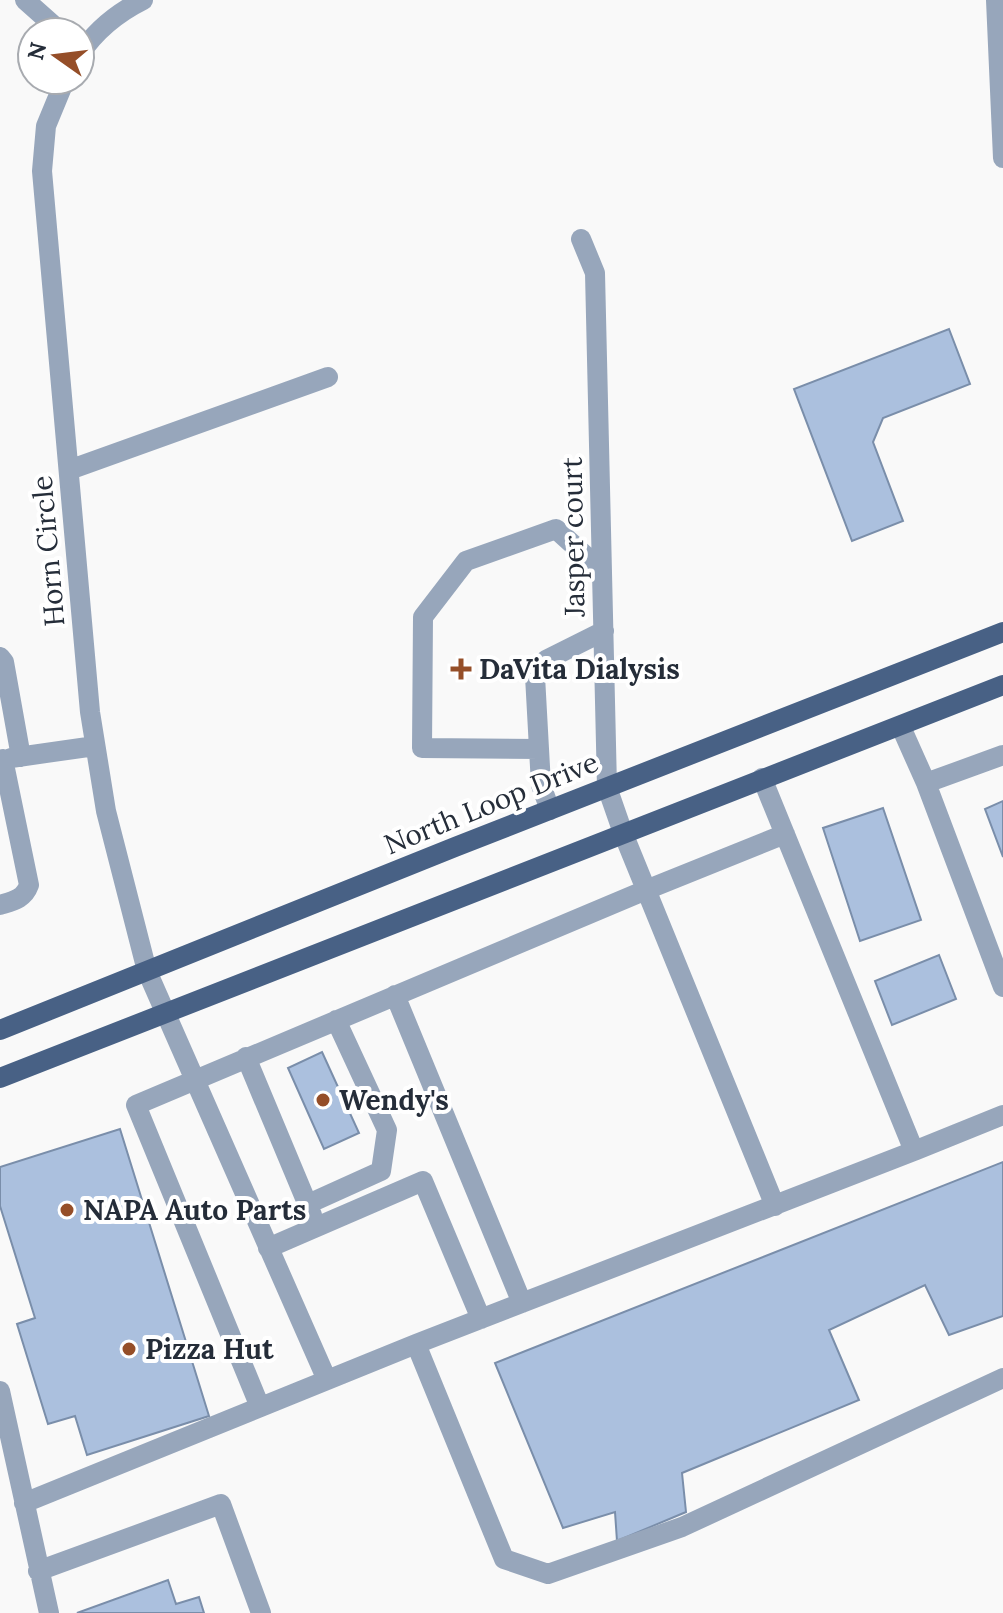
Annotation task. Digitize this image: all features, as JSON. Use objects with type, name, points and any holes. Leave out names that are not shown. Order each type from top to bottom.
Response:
[{"type":"main road","name":"North Loop Drive","points":[[0,1030],[1003,632]]},
{"type":"main road","points":[[0,1078],[1003,685]]},
{"type":"street","points":[[25,0],[43,16]]},
{"type":"street","points":[[96,33],[112,18],[143,0]]},
{"type":"street","points":[[996,0],[1003,158]]},
{"type":"street","name":"Horn Circle","points":[[58,96],[46,126],[42,171],[95,746],[106,811],[147,971],[327,1380]]},
{"type":"street","name":"Jasper court","points":[[581,239],[595,273],[607,787],[775,1206]]},
{"type":"street","points":[[69,470],[328,377]]},
{"type":"street","points":[[539,749],[422,748],[423,617],[466,561],[556,529],[602,571]]},
{"type":"street","points":[[550,810],[541,785],[535,676],[546,660],[604,631]]},
{"type":"street","points":[[0,657],[4,662],[8,759],[29,885],[20,899],[0,905]]},
{"type":"street","points":[[901,727],[926,783],[1001,977]]},
{"type":"street","points":[[8,759],[95,746]]},
{"type":"street","points":[[926,783],[1003,755]]},
{"type":"street","points":[[762,778],[914,1151]]},
{"type":"street","points":[[260,1407],[136,1105],[785,834]]},
{"type":"street","points":[[395,995],[522,1303]]},
{"type":"street","points":[[308,1204],[381,1171],[387,1130],[336,1020]]},
{"type":"street","points":[[246,1057],[317,1226]]},
{"type":"street","points":[[24,1503],[416,1344],[1003,1115]]},
{"type":"street","points":[[268,1248],[423,1181],[481,1319]]},
{"type":"street","points":[[416,1344],[504,1559],[548,1574],[682,1527],[1003,1378]]},
{"type":"street","points":[[0,1391],[49,1613]]},
{"type":"street","points":[[38,1571],[221,1504],[261,1613]]},
{"type":"building","points":[[949,329],[970,384],[883,418],[873,442],[903,521],[852,541],[794,389]]},
{"type":"building","points":[[1003,801],[1003,857],[985,809]]},
{"type":"building","points":[[883,808],[921,920],[860,941],[823,828]]},
{"type":"building","points":[[939,955],[956,999],[892,1025],[875,981]]},
{"type":"building","name":"Wendy's","points":[[322,1052],[359,1133],[324,1149],[288,1068]]},
{"type":"building","points":[[120,1129],[209,1416],[87,1455],[75,1416],[48,1424],[17,1324],[35,1318],[0,1206],[0,1167]]},
{"type":"building","points":[[1003,1162],[1003,1316],[949,1335],[925,1285],[829,1330],[859,1400],[682,1473],[686,1512],[617,1541],[615,1512],[563,1528],[495,1363]]},
{"type":"building","points":[[168,1580],[176,1604],[199,1597],[204,1613],[77,1613]]},
{"type":"place","name":"DaVita Dialysis","points":[[461,669]]},
{"type":"place","name":"Wendy's","points":[[323,1100]]},
{"type":"place","name":"NAPA Auto Parts","points":[[67,1210]]},
{"type":"place","name":"Pizza Hut","points":[[129,1349]]}]
